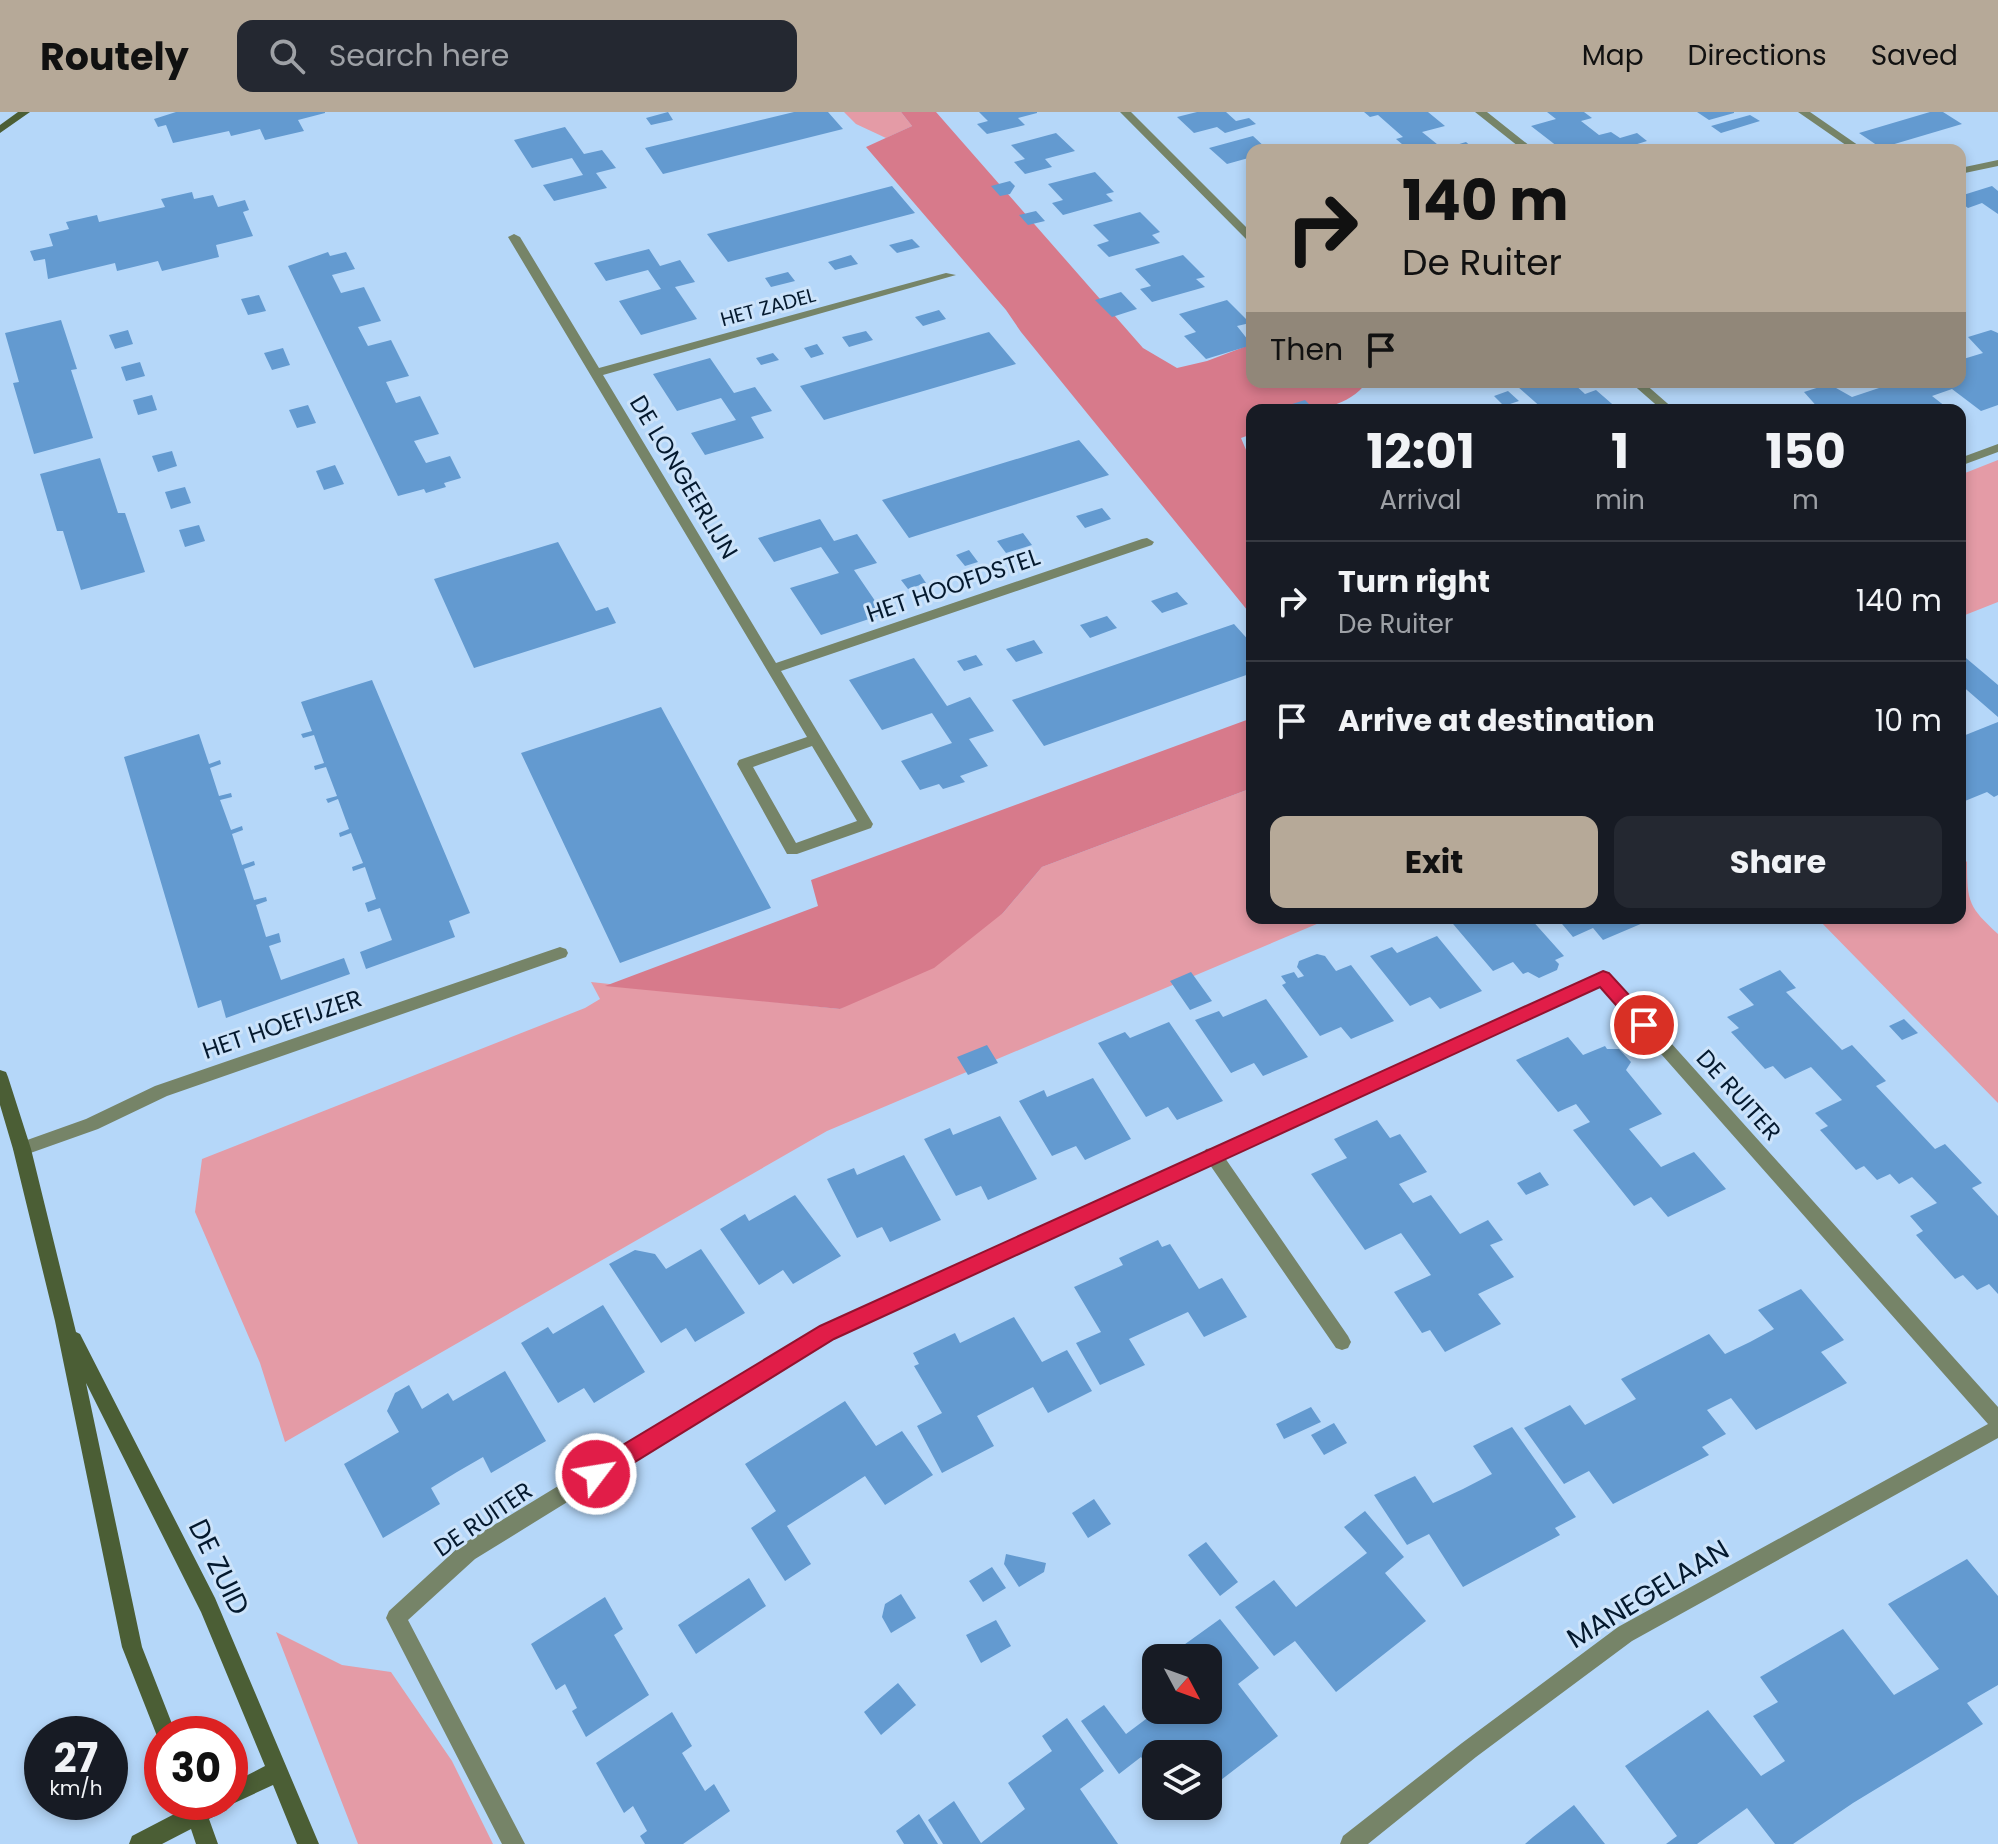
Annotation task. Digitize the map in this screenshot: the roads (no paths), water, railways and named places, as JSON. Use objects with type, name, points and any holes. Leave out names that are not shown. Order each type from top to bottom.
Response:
[{"type":"street","points":[[0,130],[25,112]]},
{"type":"street","points":[[1125,112],[1246,233]]},
{"type":"street","points":[[1480,112],[1522,144]]},
{"type":"street","points":[[1803,112],[1851,144]]},
{"type":"street","points":[[1966,170],[1998,163]]},
{"type":"street","name":"DE LONGEERLIJN","points":[[514,237],[866,824],[792,850],[744,764],[815,740]]},
{"type":"street","name":"HET ZADEL","points":[[596,373],[950,275]]},
{"type":"street","points":[[1643,388],[1662,404]]},
{"type":"street","points":[[1966,460],[1998,448]]},
{"type":"street","name":"HET HOOFDSTEL","points":[[773,669],[1147,542]]},
{"type":"street","name":"HET HOEFIJZER","points":[[22,1149],[92,1124],[161,1091],[560,953]]},
{"type":"street","name":"DE RUITER","points":[[514,1844],[396,1618],[468,1552],[827,1332],[1603,978],[1998,1421]]},
{"type":"street","name":"DE ZUID","points":[[0,1077],[22,1149],[64,1321],[132,1647],[159,1716]]},
{"type":"street","points":[[1212,1154],[1342,1342]]},
{"type":"street","name":"DE ZUID","points":[[64,1321],[208,1605],[308,1844]]},
{"type":"street","name":"MANEGELAAN","points":[[1351,1844],[1469,1750],[1625,1634],[1998,1428]]},
{"type":"street","points":[[248,1786],[277,1771]]},
{"type":"street","points":[[140,1844],[176,1820]]},
{"type":"street","points":[[198,1820],[207,1844]]}]
